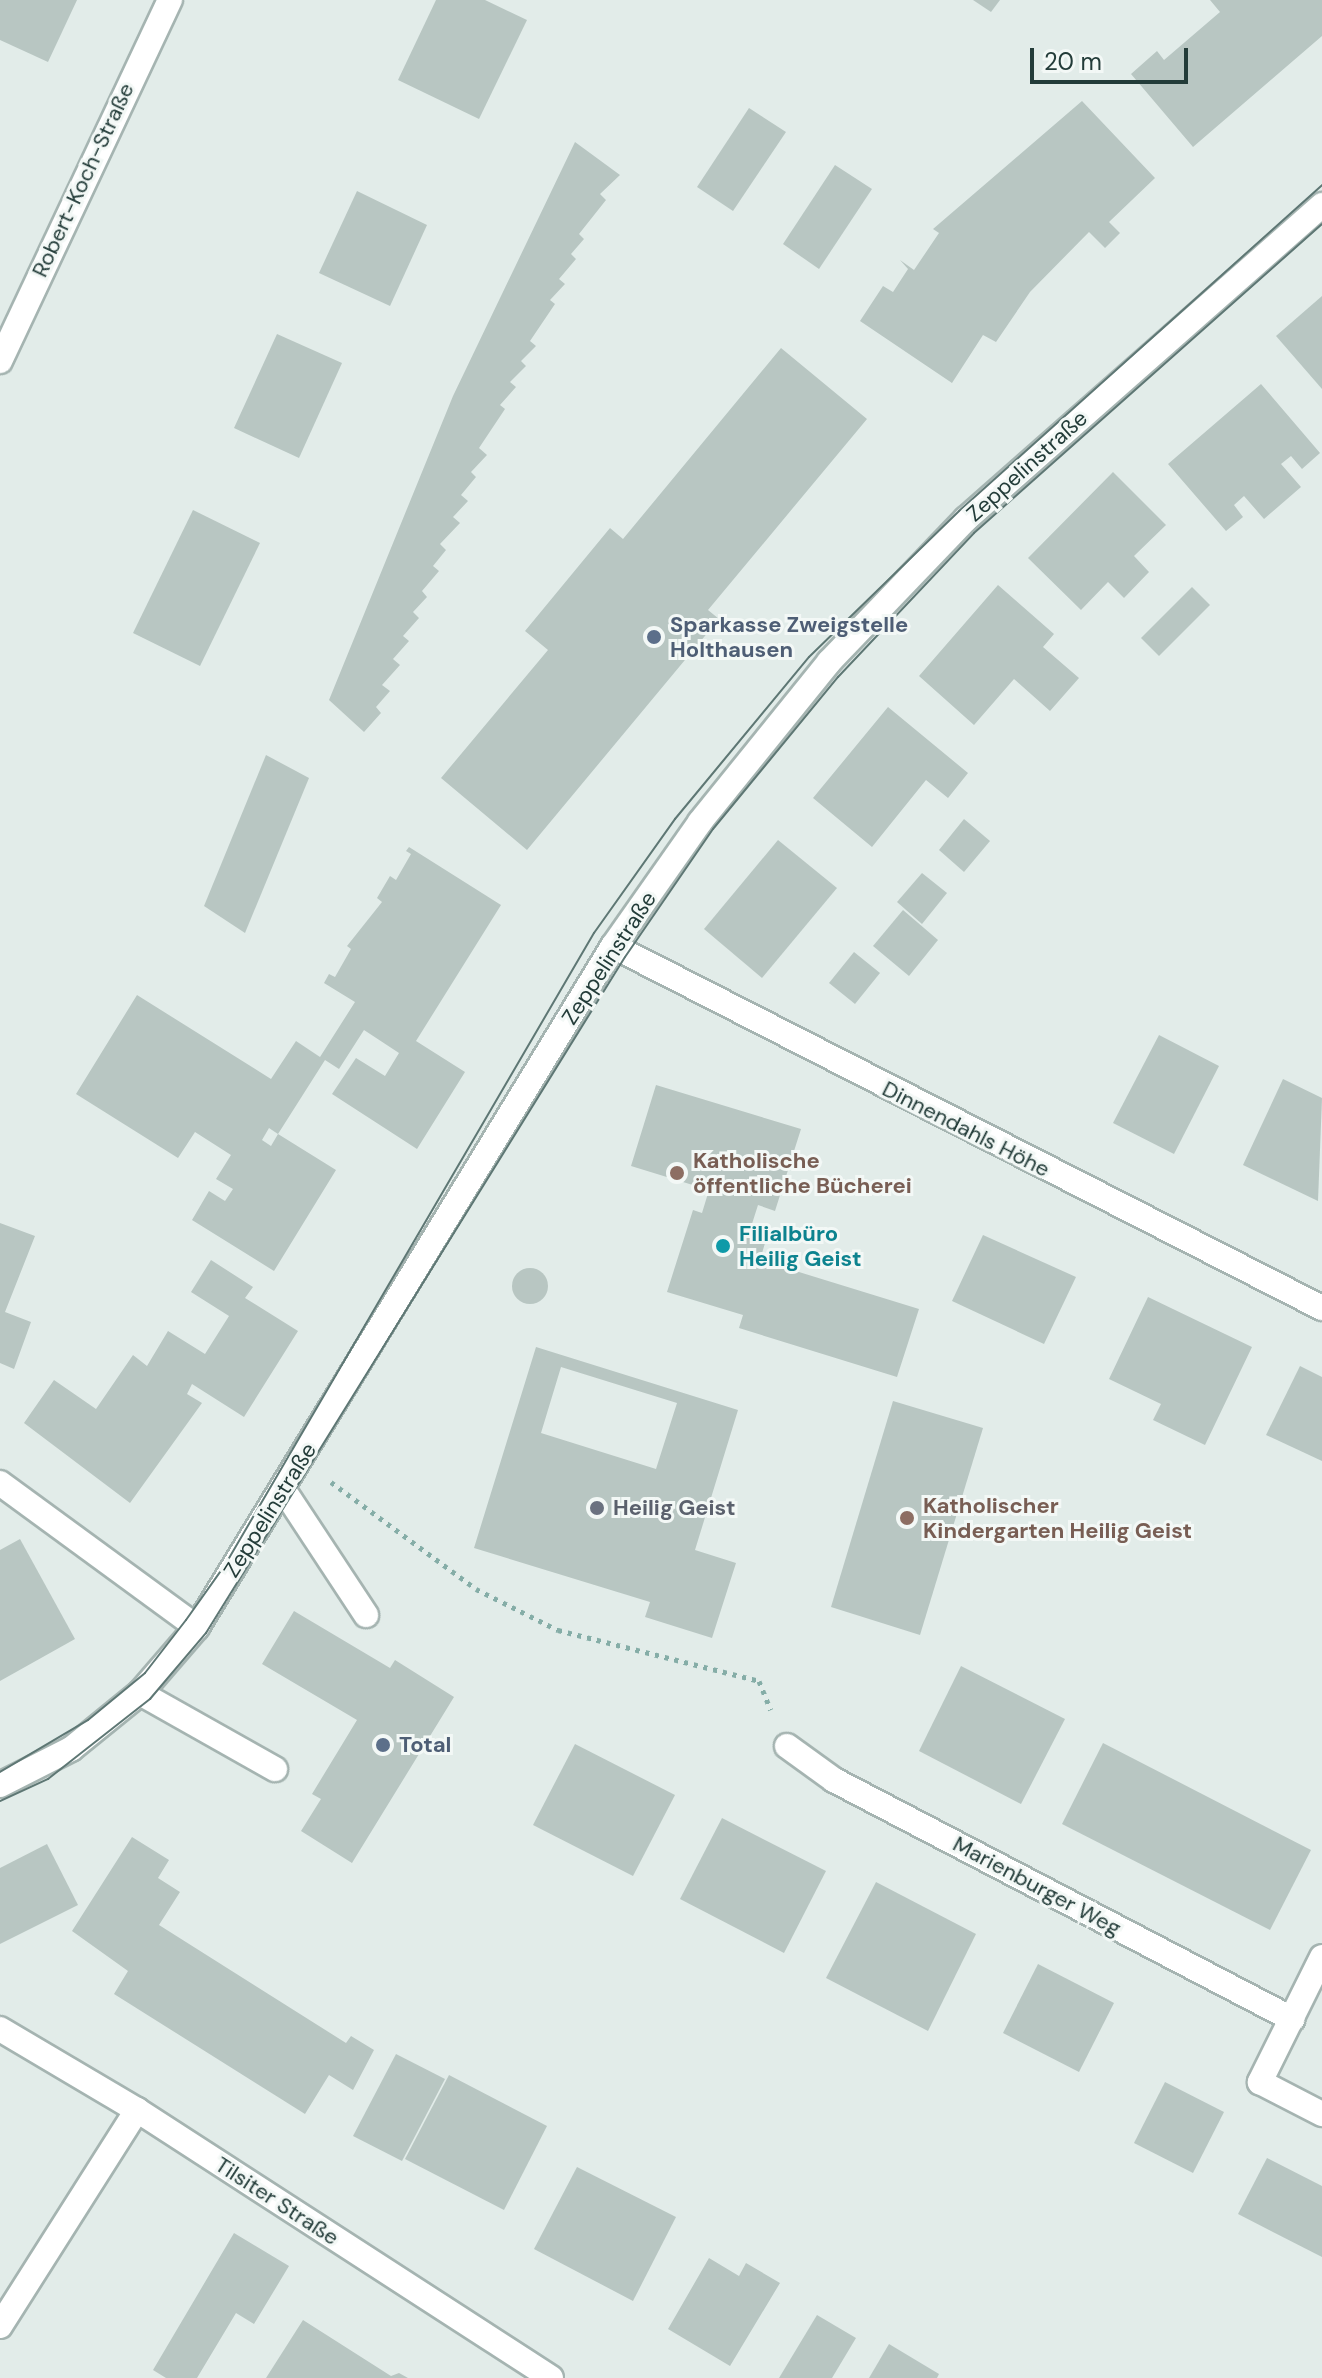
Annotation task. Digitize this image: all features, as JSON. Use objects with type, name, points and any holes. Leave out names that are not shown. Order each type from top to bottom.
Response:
[{"type":"street","name":"Robert-Koch-Straße","points":[[0,361],[170,0]]},
{"type":"street","name":"Zeppelinstraße","points":[[0,1785],[71,1749],[140,1693],[197,1627],[613,946],[700,822],[850,640],[966,519],[1322,205]]},
{"type":"street","name":"Dinnendahls Höhe","points":[[613,946],[1322,1308]]},
{"type":"street","points":[[0,1483],[197,1627]]},
{"type":"street","points":[[283,1489],[366,1615]]},
{"type":"street","points":[[140,1693],[275,1769]]},
{"type":"street","name":"Marienburger Weg","points":[[787,1746],[834,1780],[1292,2019]]},
{"type":"street","points":[[1322,1957],[1260,2082],[1322,2114]]},
{"type":"street","name":"Tilsiter Straße","points":[[0,2029],[137,2110],[551,2378]]},
{"type":"street","points":[[0,2326],[137,2110]]},
{"type":"path","points":[[302,1459],[476,1589],[544,1623],[759,1681],[787,1746]]},
{"type":"building","points":[[0,0],[77,0],[48,62],[0,40]]},
{"type":"building","points":[[436,0],[485,0],[527,20],[479,119],[398,80]]},
{"type":"building","points":[[973,0],[1000,0],[991,12]]},
{"type":"building","points":[[1210,0],[1322,0],[1322,36],[1193,147],[1131,74],[1157,51],[1164,60],[1220,12]]},
{"type":"building","points":[[1082,101],[1155,178],[1109,222],[1120,233],[1105,248],[1089,232],[1030,292],[996,342],[983,335],[952,383],[860,321],[883,286],[893,292],[908,269],[900,260],[914,270],[939,233],[933,229]]},
{"type":"building","points":[[749,108],[786,132],[733,211],[697,187]]},
{"type":"building","points":[[575,142],[620,175],[600,194],[606,200],[579,234],[584,239],[571,254],[576,259],[559,279],[565,284],[550,300],[555,304],[530,341],[536,346],[521,361],[526,366],[510,382],[516,387],[500,405],[505,409],[479,448],[487,455],[471,472],[476,477],[461,495],[468,501],[453,517],[460,523],[440,544],[446,550],[433,566],[439,571],[422,591],[427,597],[413,612],[419,618],[403,636],[409,641],[393,659],[400,665],[382,685],[390,691],[376,707],[381,713],[364,732],[329,700],[453,396]]},
{"type":"building","points":[[835,165],[872,189],[819,269],[783,244]]},
{"type":"building","points":[[357,191],[427,225],[390,306],[319,273]]},
{"type":"building","points":[[1322,296],[1322,389],[1276,336]]},
{"type":"building","points":[[277,334],[342,363],[299,458],[234,428]]},
{"type":"building","points":[[781,348],[867,419],[708,610],[719,619],[527,850],[441,778],[548,650],[525,631],[610,528],[623,539]]},
{"type":"building","points":[[1261,384],[1320,453],[1302,469],[1291,456],[1281,464],[1301,487],[1264,519],[1244,496],[1234,505],[1243,517],[1226,531],[1168,464]]},
{"type":"building","points":[[1113,472],[1166,525],[1134,556],[1149,572],[1124,598],[1108,582],[1081,610],[1028,558]]},
{"type":"building","points":[[193,510],[260,543],[200,666],[133,633]]},
{"type":"building","points":[[998,585],[1054,634],[1043,647],[1079,678],[1050,711],[1014,679],[974,725],[919,676]]},
{"type":"building","points":[[1192,587],[1210,605],[1159,656],[1141,638]]},
{"type":"building","points":[[888,707],[968,773],[948,798],[926,780],[872,847],[813,798]]},
{"type":"building","points":[[266,755],[309,778],[245,933],[204,906]]},
{"type":"building","points":[[964,819],[990,841],[964,872],[939,850]]},
{"type":"building","points":[[778,840],[837,888],[762,978],[704,929]]},
{"type":"building","points":[[409,847],[501,905],[416,1041],[465,1072],[417,1149],[332,1094],[356,1058],[385,1076],[399,1053],[364,1030],[339,1069],[325,1060],[278,1134],[336,1170],[274,1271],[192,1220],[209,1191],[225,1201],[233,1189],[216,1179],[231,1155],[195,1132],[178,1158],[76,1094],[137,995],[271,1079],[296,1041],[320,1057],[355,1002],[324,983],[329,974],[335,977],[351,949],[347,946],[382,902],[377,898],[390,876],[396,880],[411,854],[406,851]],"holes":[[[269,1128],[278,1134],[271,1146],[262,1140]]]},
{"type":"building","points":[[922,873],[947,893],[922,924],[897,902]]},
{"type":"building","points":[[903,910],[938,940],[909,976],[873,946]]},
{"type":"building","points":[[854,952],[880,973],[855,1004],[829,983]]},
{"type":"building","points":[[1159,1035],[1219,1066],[1174,1154],[1113,1123]]},
{"type":"building","points":[[1283,1079],[1322,1098],[1318,1201],[1243,1165]]},
{"type":"building","points":[[656,1085],[801,1129],[775,1211],[758,1205],[751,1227],[768,1233],[760,1260],[919,1309],[897,1377],[739,1328],[743,1315],[667,1292],[693,1210],[702,1213],[709,1190],[631,1166]]},
{"type":"building","points":[[0,1223],[35,1236],[5,1312],[31,1322],[14,1369],[0,1363]]},
{"type":"building","points":[[983,1235],[1076,1277],[1044,1344],[952,1301]]},
{"type":"building","points":[[211,1260],[253,1287],[245,1298],[298,1331],[244,1417],[192,1384],[187,1394],[202,1403],[130,1503],[24,1423],[54,1380],[96,1409],[133,1355],[147,1366],[168,1331],[205,1354],[229,1316],[191,1292]]},
{"type":"building","points":[[530,1268],[543,1273],[548,1286],[543,1299],[530,1304],[517,1299],[512,1286],[517,1273]]},
{"type":"building","points":[[1148,1297],[1252,1347],[1205,1445],[1153,1420],[1161,1404],[1109,1379]]},
{"type":"building","name":"Heilig Geist","points":[[536,1347],[738,1410],[695,1550],[736,1563],[712,1638],[645,1617],[650,1602],[474,1548]],"holes":[[[561,1367],[677,1403],[656,1469],[541,1433]]]},
{"type":"building","points":[[1300,1366],[1322,1377],[1322,1461],[1266,1435]]},
{"type":"building","name":"Katholischer Kindergarten Heilig Geist","points":[[893,1401],[983,1428],[920,1635],[831,1607]]},
{"type":"building","points":[[20,1539],[75,1639],[0,1681],[0,1550]]},
{"type":"building","name":"Total","points":[[294,1611],[390,1668],[395,1660],[454,1697],[352,1863],[301,1831],[321,1799],[312,1794],[357,1720],[262,1664]]},
{"type":"building","points":[[961,1666],[1065,1719],[1021,1804],[919,1751]]},
{"type":"building","points":[[1103,1743],[1311,1850],[1270,1930],[1062,1824]]},
{"type":"building","points":[[575,1744],[675,1795],[633,1876],[533,1825]]},
{"type":"building","points":[[722,1818],[826,1871],[784,1953],[680,1899]]},
{"type":"building","points":[[132,1837],[169,1860],[158,1878],[180,1892],[159,1925],[346,2043],[351,2036],[374,2050],[353,2090],[329,2075],[305,2114],[114,1994],[128,1971],[72,1931]]},
{"type":"building","points":[[47,1844],[78,1905],[0,1944],[0,1868]]},
{"type":"building","points":[[876,1882],[976,1934],[928,2031],[826,1978]]},
{"type":"building","points":[[1038,1964],[1114,2003],[1079,2072],[1003,2033]]},
{"type":"building","points":[[396,2054],[445,2079],[402,2161],[353,2136]]},
{"type":"building","points":[[449,2075],[547,2126],[504,2210],[405,2159]]},
{"type":"building","points":[[1165,2082],[1224,2112],[1193,2173],[1134,2143]]},
{"type":"building","points":[[1267,2158],[1322,2186],[1322,2257],[1238,2214]]},
{"type":"building","points":[[577,2167],[676,2217],[633,2301],[534,2249]]},
{"type":"building","points":[[234,2233],[289,2266],[254,2324],[236,2313],[197,2378],[166,2378],[153,2370]]},
{"type":"building","points":[[709,2258],[739,2276],[746,2263],[780,2283],[730,2366],[668,2329]]},
{"type":"building","points":[[817,2315],[856,2338],[832,2378],[779,2378]]},
{"type":"building","points":[[303,2320],[391,2376],[399,2373],[408,2378],[266,2378]]},
{"type":"building","points":[[889,2344],[939,2374],[937,2378],[869,2378]]},
{"type":"tram line","points":[[0,1772],[88,1720],[145,1673],[186,1620],[225,1565],[594,933],[675,819],[809,657],[959,511],[1322,185]]},
{"type":"tram line","points":[[0,1801],[48,1779],[150,1699],[206,1633],[625,957],[713,829],[838,677],[974,533],[1322,224]]},
{"type":"place","name":"Sparkasse Zweigstelle Holthausen","points":[[654,637]]},
{"type":"place","name":"Katholische öffentliche Bücherei","points":[[677,1173]]},
{"type":"place","name":"Filialbüro Heilig Geist","points":[[723,1246]]},
{"type":"place","name":"Heilig Geist","points":[[597,1508]]},
{"type":"place","name":"Katholischer Kindergarten Heilig Geist","points":[[907,1518]]},
{"type":"place","name":"Total","points":[[383,1745]]}]
